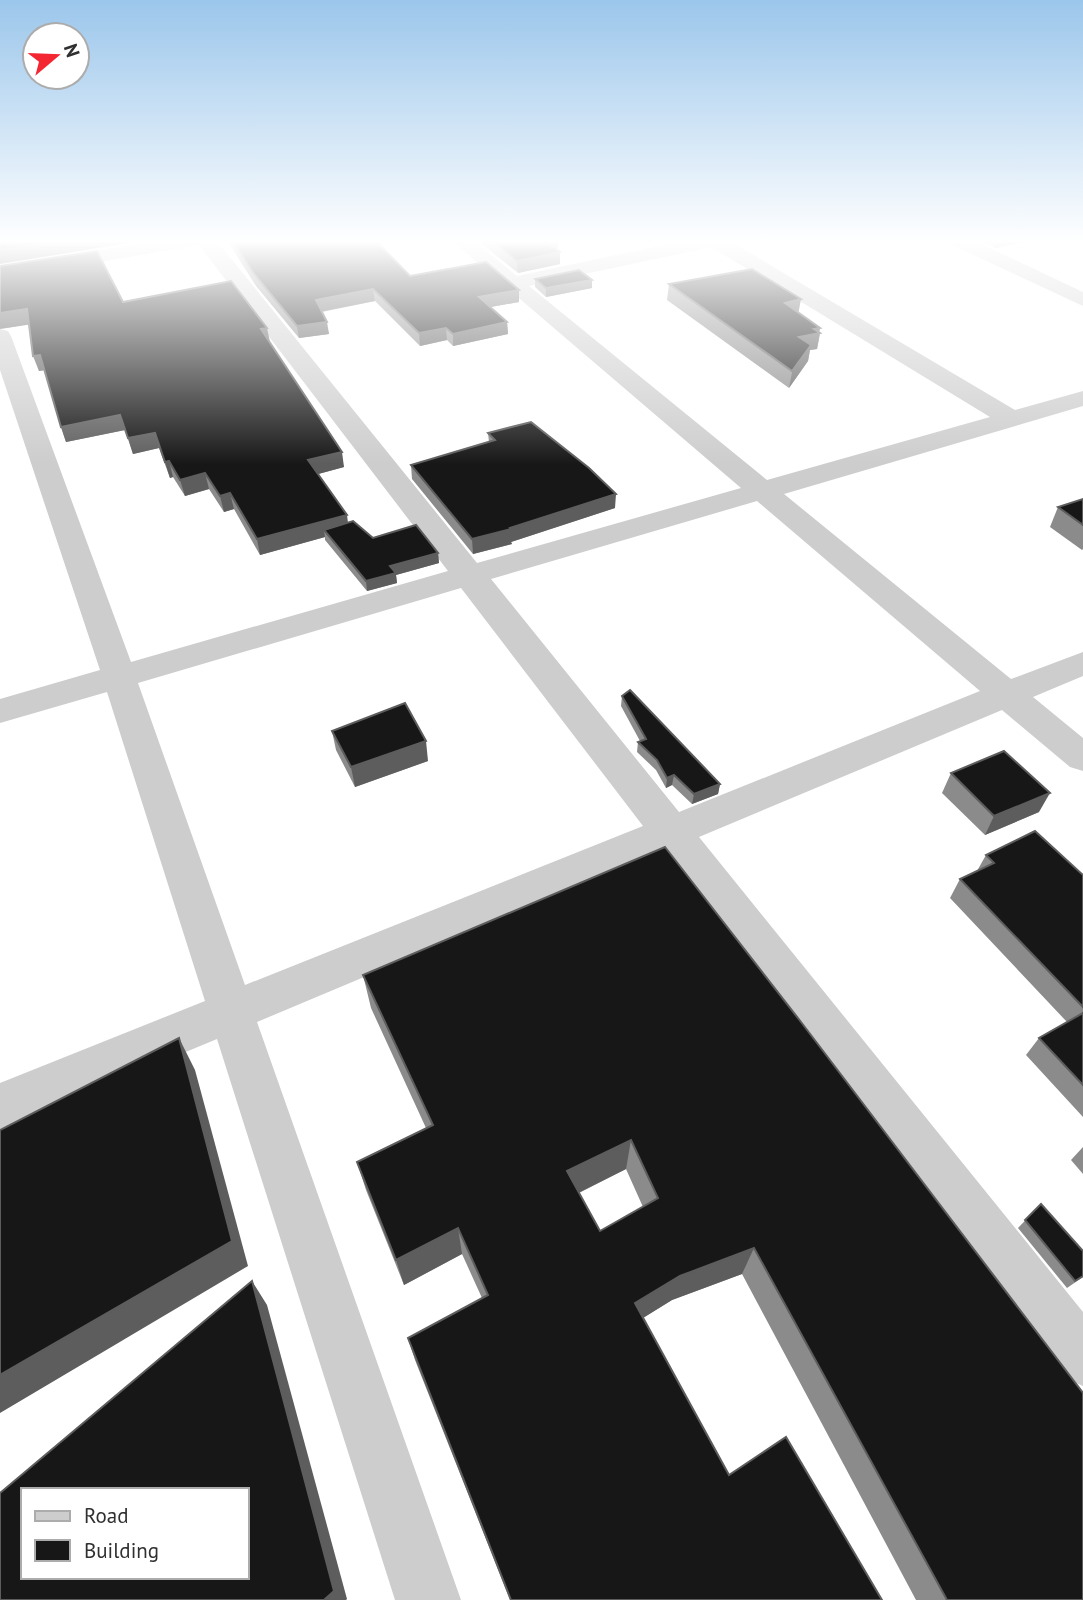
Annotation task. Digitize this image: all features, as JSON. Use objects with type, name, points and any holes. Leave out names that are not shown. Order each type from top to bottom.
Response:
[{"type":"street","points":[[265,315],[1083,1357]]},
{"type":"street","points":[[550,315],[1083,758]]},
{"type":"street","points":[[838,315],[1012,419]]},
{"type":"street","points":[[0,336],[119,677],[428,1600]]},
{"type":"street","points":[[0,711],[1083,398]]},
{"type":"street","points":[[0,1106],[1083,663]]},
{"type":"building","points":[[28,315],[257,315],[267,328],[261,329],[342,452],[308,460],[347,515],[257,539],[230,493],[220,496],[205,473],[180,480],[169,461],[165,462],[155,433],[128,438],[120,415],[61,427],[40,355],[33,356]]},
{"type":"building","points":[[288,315],[323,315],[327,322],[297,326]]},
{"type":"building","points":[[400,315],[499,315],[507,322],[453,334],[446,328],[419,333]]},
{"type":"building","points":[[712,315],[801,315],[820,328],[814,329],[820,333],[799,337],[811,345],[792,371]]},
{"type":"building","points":[[531,422],[589,468],[616,494],[472,539],[411,465],[495,440],[488,433]]},
{"type":"building","points":[[1083,499],[1083,525],[1058,507]]},
{"type":"building","points":[[353,521],[373,538],[416,525],[438,553],[390,566],[396,573],[366,581],[324,530]]},
{"type":"building","points":[[630,690],[720,784],[694,794],[674,775],[667,778],[657,760],[638,742],[646,739],[622,696]]},
{"type":"building","points":[[405,703],[426,741],[351,767],[332,731]]},
{"type":"building","points":[[1004,751],[1050,793],[994,816],[951,773]]},
{"type":"building","points":[[1035,831],[1083,875],[1083,1007],[960,879],[994,863],[986,855]]},
{"type":"building","points":[[665,847],[1083,1393],[1083,1600],[947,1600],[754,1248],[680,1276],[635,1303],[729,1475],[786,1437],[882,1600],[511,1600],[408,1338],[488,1295],[458,1228],[396,1260],[357,1162],[433,1125],[363,975]],"holes":[[[631,1140],[658,1198],[600,1231],[567,1171]]]},
{"type":"building","points":[[1083,1013],[1083,1085],[1039,1038]]},
{"type":"building","points":[[179,1038],[232,1241],[0,1375],[0,1130]]},
{"type":"building","points":[[1041,1204],[1083,1251],[1083,1276],[1075,1281],[1025,1220]]},
{"type":"building","points":[[252,1281],[334,1591],[324,1600],[0,1600],[0,1493]]}]
